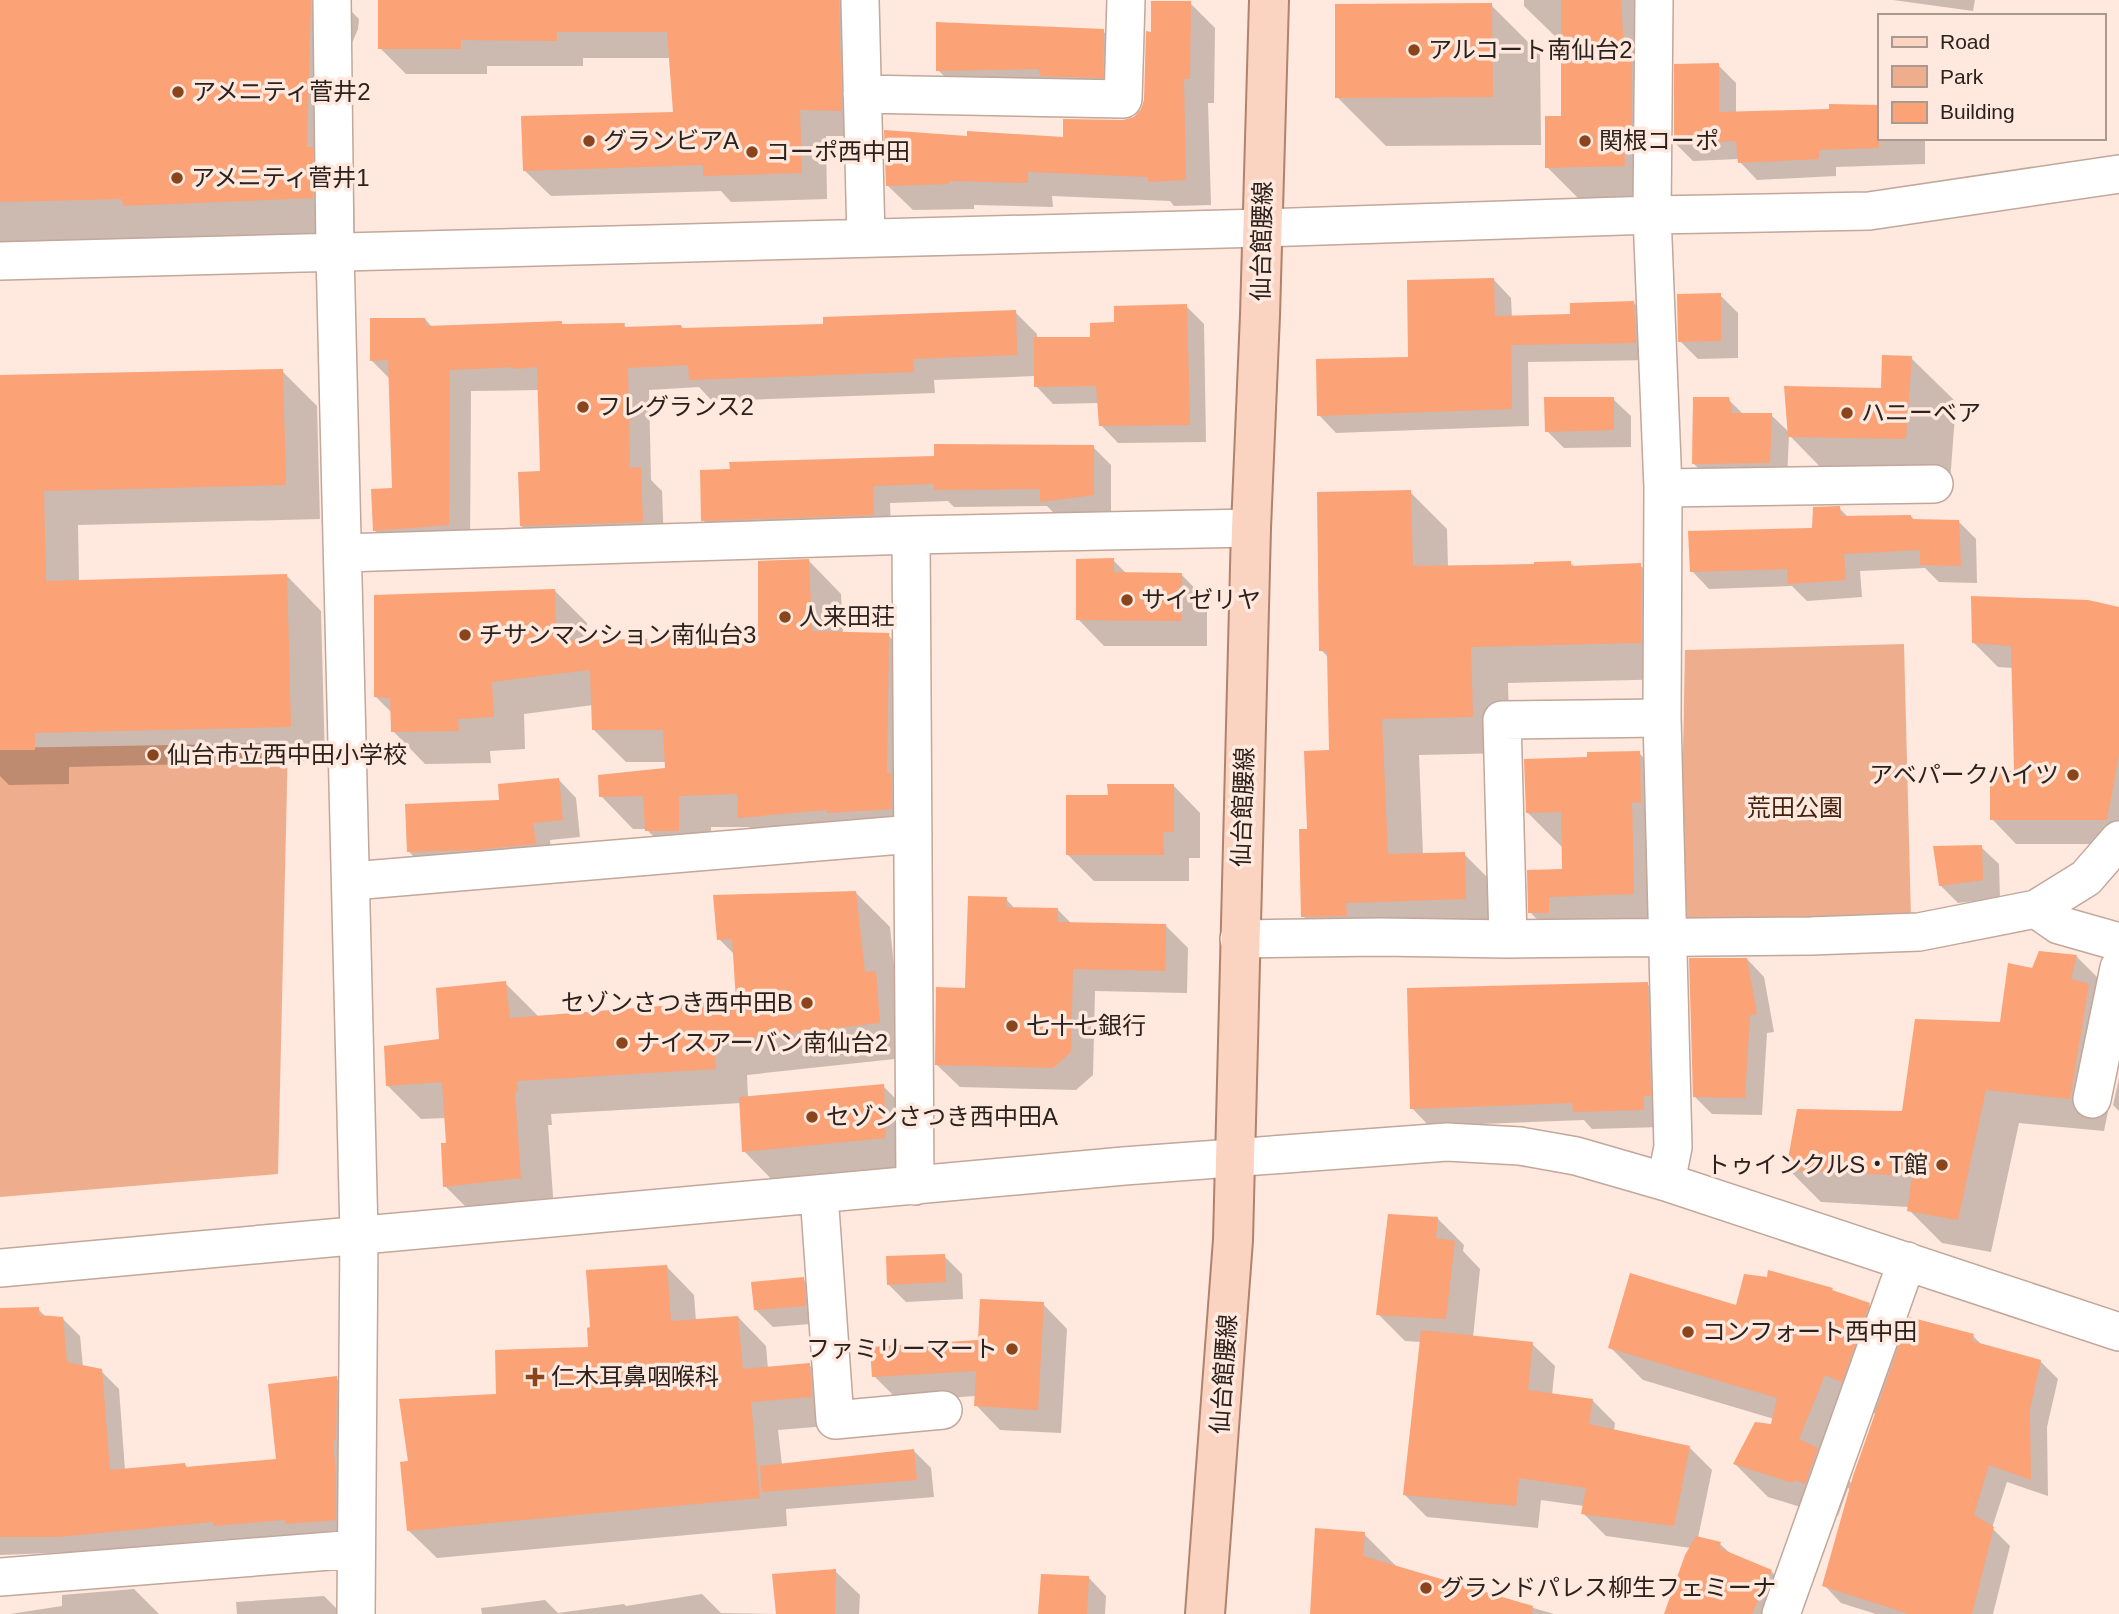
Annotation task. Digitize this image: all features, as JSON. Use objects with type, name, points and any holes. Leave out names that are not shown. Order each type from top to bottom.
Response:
[{"type":"main road","name":"仙台館腰線","points":[[1205,1614],[1233,1240],[1251,528],[1269,0]]},
{"type":"street","points":[[332,0],[335,252],[359,1234],[356,1614]]},
{"type":"street","points":[[860,0],[866,238]]},
{"type":"street","points":[[862,94],[1123,99],[1126,0]]},
{"type":"street","points":[[1654,0],[1652,215],[1663,488],[1662,718],[1673,1147],[1666,1182]]},
{"type":"street","points":[[0,261],[1869,211],[2119,174]]},
{"type":"street","points":[[1663,488],[1934,484]]},
{"type":"street","points":[[343,553],[911,535],[1251,528]]},
{"type":"street","points":[[911,535],[915,1186]]},
{"type":"street","points":[[1508,939],[1502,720],[1662,718]]},
{"type":"street","points":[[352,881],[913,834]]},
{"type":"street","points":[[1240,939],[1508,939],[1919,932],[2036,909],[2085,878],[2119,840]]},
{"type":"street","points":[[2036,909],[2059,925],[2119,942]]},
{"type":"street","points":[[2092,1099],[2119,968]]},
{"type":"street","points":[[0,1268],[359,1234],[1447,1142],[1520,1146],[1576,1156],[1666,1182],[2119,1332]]},
{"type":"street","points":[[820,1194],[835,1420],[943,1410]]},
{"type":"street","points":[[1782,1614],[1907,1261]]},
{"type":"street","points":[[0,1577],[356,1549]]},
{"type":"green space","name":"荒田公園","points":[[1904,644],[1911,918],[1693,926],[1680,908],[1685,650]]},
{"type":"green space","points":[[288,743],[278,1174],[0,1197],[0,748]]},
{"type":"building","points":[[0,0],[311,0],[307,147],[313,147],[313,198],[123,206],[122,199],[0,202]]},
{"type":"building","points":[[378,0],[839,0],[842,111],[800,110],[802,173],[703,176],[703,165],[523,171],[521,116],[673,112],[667,32],[557,32],[557,41],[461,40],[461,49],[378,49]]},
{"type":"building","points":[[1561,0],[1621,0],[1624,51],[1631,51],[1632,64],[1632,145],[1624,145],[1625,166],[1545,168],[1545,116],[1561,116]]},
{"type":"building","points":[[1151,1],[1191,1],[1190,79],[1184,79],[1186,180],[1148,182],[1148,177],[1028,172],[1028,183],[949,181],[949,184],[886,186],[884,130],[967,136],[967,131],[1063,137],[1063,119],[1123,120],[1134,117],[1144,100],[1146,31],[1151,32]]},
{"type":"building","name":"アルコート南仙台2","points":[[1492,3],[1493,97],[1335,98],[1335,4]]},
{"type":"building","points":[[936,22],[1104,29],[1103,78],[1040,76],[1039,69],[936,71]]},
{"type":"building","points":[[1719,63],[1719,112],[1829,109],[1829,104],[1878,105],[1879,148],[1819,150],[1819,159],[1738,163],[1736,141],[1674,144],[1674,64]]},
{"type":"building","points":[[1494,278],[1495,316],[1570,314],[1570,303],[1634,301],[1636,343],[1511,345],[1512,409],[1317,416],[1316,359],[1408,357],[1407,280]]},
{"type":"building","points":[[1721,293],[1721,341],[1678,342],[1677,294]]},
{"type":"building","points":[[1187,304],[1190,425],[1099,426],[1096,386],[1034,387],[1034,337],[1090,337],[1090,323],[1114,322],[1114,306]]},
{"type":"building","points":[[1016,310],[1017,355],[913,359],[914,372],[689,380],[688,365],[628,368],[630,468],[641,467],[643,522],[520,526],[518,472],[540,471],[537,367],[450,370],[449,525],[373,531],[371,489],[392,488],[388,360],[370,361],[370,318],[425,318],[426,326],[562,321],[562,324],[625,323],[624,327],[681,325],[682,328],[823,324],[823,317]]},
{"type":"building","name":"ハニーベア","points":[[1882,355],[1912,356],[1906,439],[1788,437],[1784,386],[1881,388]]},
{"type":"building","points":[[283,369],[286,485],[44,491],[46,581],[287,574],[291,727],[35,733],[35,750],[0,750],[0,375]]},
{"type":"building","points":[[1544,397],[1614,397],[1614,430],[1545,432]]},
{"type":"building","points":[[1693,397],[1729,397],[1732,413],[1772,413],[1770,463],[1692,464]]},
{"type":"building","points":[[934,444],[1094,445],[1094,495],[1040,502],[1040,489],[934,490],[934,484],[873,486],[874,515],[701,521],[700,470],[730,469],[729,462],[934,456]]},
{"type":"building","points":[[1411,490],[1413,566],[1571,561],[1571,566],[1641,563],[1641,643],[1471,647],[1473,717],[1382,719],[1388,854],[1465,852],[1466,899],[1346,903],[1347,916],[1301,917],[1299,829],[1307,829],[1304,751],[1329,750],[1327,651],[1319,651],[1317,492]]},
{"type":"building","points":[[1840,506],[1841,516],[1911,515],[1911,519],[1959,520],[1961,566],[1920,565],[1920,550],[1844,554],[1846,580],[1788,584],[1787,569],[1690,572],[1688,531],[1812,528],[1813,507]]},
{"type":"building","points":[[1114,558],[1114,572],[1182,573],[1181,621],[1076,620],[1076,559]]},
{"type":"building","points":[[809,559],[812,631],[889,633],[887,773],[891,773],[892,809],[827,813],[827,810],[738,818],[737,794],[679,796],[679,831],[645,831],[643,796],[599,797],[598,775],[665,768],[663,730],[592,730],[590,670],[492,682],[494,717],[458,719],[459,731],[391,732],[390,698],[374,697],[374,595],[555,589],[556,640],[658,639],[658,635],[758,635],[758,561]]},
{"type":"building","points":[[1971,596],[2088,600],[2119,607],[2119,754],[2107,820],[1990,820],[1990,771],[2014,771],[2011,646],[1972,643]]},
{"type":"building","points":[[1640,751],[1641,803],[1632,802],[1634,894],[1549,897],[1549,913],[1528,913],[1527,870],[1562,869],[1561,812],[1526,813],[1524,759],[1587,757],[1587,752]]},
{"type":"building","points":[[559,778],[563,820],[533,823],[536,844],[476,850],[407,852],[405,804],[499,800],[498,784]]},
{"type":"building","points":[[1107,784],[1174,784],[1174,832],[1163,832],[1164,855],[1066,855],[1066,795],[1108,795]]},
{"type":"building","points":[[1982,845],[1983,880],[1939,886],[1933,846]]},
{"type":"building","points":[[856,891],[865,972],[876,971],[880,1023],[714,1042],[716,1069],[517,1081],[518,1091],[515,1092],[521,1178],[443,1187],[441,1143],[446,1143],[442,1082],[386,1086],[384,1046],[439,1039],[436,988],[506,981],[510,1018],[736,1000],[732,939],[717,940],[713,895]]},
{"type":"building","points":[[968,896],[1007,897],[1006,907],[1058,908],[1058,922],[1166,924],[1165,971],[1073,969],[1071,1052],[1053,1068],[935,1065],[936,987],[965,988]]},
{"type":"building","points":[[2039,951],[2077,955],[2071,979],[2089,984],[2070,1099],[1986,1090],[1958,1220],[1907,1211],[1912,1176],[1786,1170],[1797,1109],[1902,1111],[1915,1019],[2000,1022],[2008,963],[2032,968]]},
{"type":"building","points":[[1689,958],[1747,958],[1757,1014],[1750,1015],[1745,1098],[1693,1097]]},
{"type":"building","points":[[1648,982],[1651,1096],[1644,1096],[1644,1110],[1573,1112],[1572,1103],[1410,1109],[1407,988]]},
{"type":"building","name":"セゾンさつき西中田A","points":[[884,1084],[886,1138],[742,1152],[739,1097]]},
{"type":"building","points":[[1388,1214],[1438,1217],[1436,1238],[1455,1241],[1446,1319],[1376,1315]]},
{"type":"building","points":[[945,1254],[946,1282],[887,1285],[886,1256]]},
{"type":"building","points":[[667,1265],[671,1321],[738,1316],[743,1369],[810,1363],[812,1397],[751,1402],[760,1498],[407,1531],[400,1462],[408,1461],[399,1399],[496,1394],[495,1350],[588,1347],[587,1328],[590,1327],[586,1270]]},
{"type":"building","points":[[1768,1270],[1833,1288],[1832,1290],[1870,1303],[1842,1382],[1825,1375],[1799,1439],[1818,1448],[1805,1484],[1794,1480],[1793,1483],[1733,1464],[1755,1422],[1771,1424],[1777,1398],[1608,1348],[1630,1273],[1736,1305],[1744,1274],[1767,1277]]},
{"type":"building","points":[[804,1277],[806,1306],[754,1310],[751,1282]]},
{"type":"building","points":[[980,1299],[1044,1302],[1038,1410],[974,1406],[976,1371],[872,1377],[870,1347],[978,1340]]},
{"type":"building","points":[[39,1307],[39,1315],[63,1317],[67,1362],[102,1369],[110,1470],[276,1459],[268,1384],[337,1376],[336,1440],[333,1440],[336,1520],[285,1524],[285,1520],[213,1526],[213,1522],[58,1537],[0,1537],[0,1308]]},
{"type":"building","points":[[1909,1317],[1974,1334],[1972,1341],[2041,1360],[2030,1409],[2031,1480],[1989,1465],[1974,1515],[1994,1527],[1972,1614],[1909,1614],[1822,1586],[1853,1476]]},
{"type":"building","points":[[1421,1330],[1533,1342],[1528,1390],[1593,1399],[1589,1424],[1690,1446],[1674,1526],[1581,1514],[1586,1488],[1519,1478],[1516,1506],[1403,1495]]},
{"type":"building","points":[[914,1449],[917,1480],[762,1492],[760,1466]]},
{"type":"building","points":[[1315,1528],[1365,1532],[1363,1556],[1533,1606],[1532,1614],[1310,1614]]},
{"type":"building","points":[[1696,1536],[1721,1542],[1719,1548],[1772,1570],[1752,1614],[1664,1614],[1685,1555]]},
{"type":"building","points":[[836,1569],[835,1614],[776,1614],[772,1574]]},
{"type":"building","points":[[1041,1574],[1089,1576],[1087,1614],[1038,1614]]},
{"type":"place","name":"アルコート南仙台2","points":[[1414,50]]},
{"type":"place","name":"アメニティ菅井2","points":[[178,92]]},
{"type":"place","name":"グランビアA","points":[[589,141]]},
{"type":"place","name":"関根コーポ","points":[[1585,141]]},
{"type":"place","name":"コーポ西中田","points":[[752,152]]},
{"type":"place","name":"アメニティ菅井1","points":[[177,178]]},
{"type":"place","name":"フレグランス2","points":[[583,407]]},
{"type":"place","name":"ハニーベア","points":[[1847,413]]},
{"type":"place","name":"サイゼリヤ","points":[[1127,600]]},
{"type":"place","name":"人来田荘","points":[[785,617]]},
{"type":"place","name":"チサンマンション南仙台3","points":[[465,635]]},
{"type":"place","name":"仙台市立西中田小学校","points":[[153,755]]},
{"type":"place","name":"アベパークハイツ","points":[[2073,775]]},
{"type":"place","name":"セゾンさつき西中田B","points":[[807,1003]]},
{"type":"place","name":"七十七銀行","points":[[1012,1026]]},
{"type":"place","name":"ナイスアーバン南仙台2","points":[[622,1043]]},
{"type":"place","name":"セゾンさつき西中田A","points":[[812,1117]]},
{"type":"place","name":"トゥインクルS・T館","points":[[1942,1165]]},
{"type":"place","name":"コンフォート西中田","points":[[1688,1332]]},
{"type":"place","name":"ファミリーマート","points":[[1012,1349]]},
{"type":"place","name":"仁木耳鼻咽喉科","points":[[535,1377]]},
{"type":"place","name":"グランドパレス柳生フェミーナ","points":[[1426,1588]]}]
